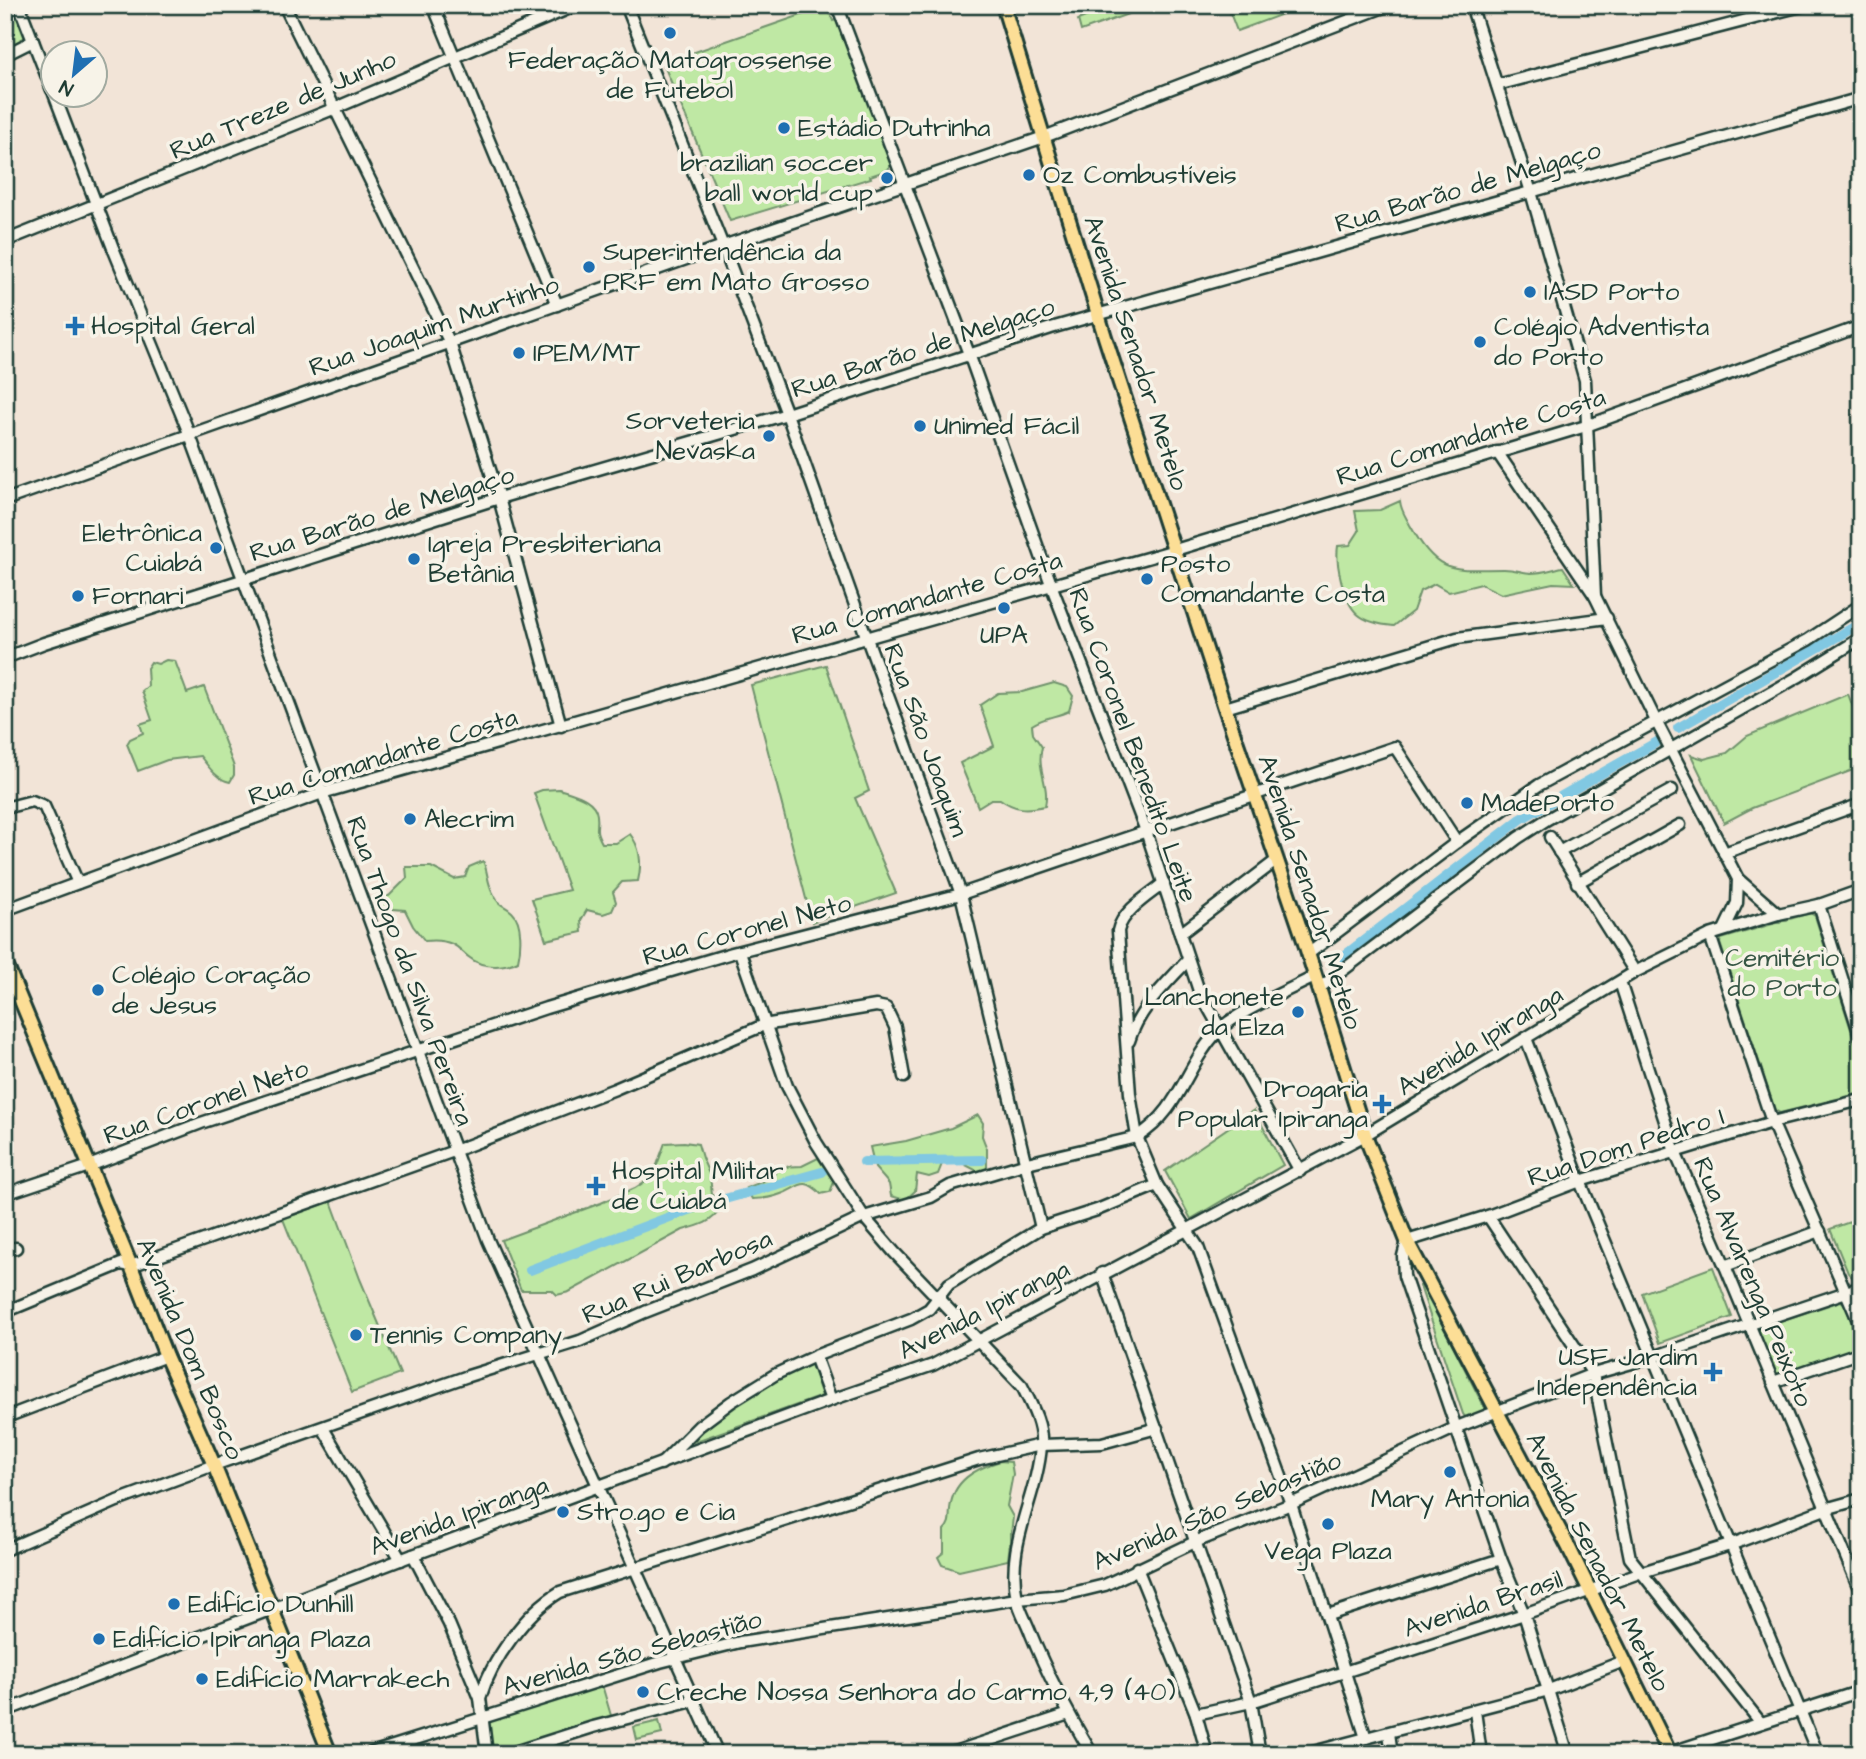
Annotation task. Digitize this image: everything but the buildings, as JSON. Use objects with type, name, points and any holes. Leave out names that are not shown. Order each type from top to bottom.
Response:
[{"type":"main road","name":"Avenida Senador Metelo","points":[[1003,5],[1099,314],[1365,1135],[1407,1241],[1590,1591],[1669,1753]]},
{"type":"main road","name":"Avenida Dom Bosco","points":[[5,962],[166,1356],[214,1465],[330,1754]]},
{"type":"street","name":"Rua Thogo da Silva Pereira","points":[[19,5],[38,54]]},
{"type":"street","points":[[284,5],[450,344],[499,498],[561,726]]},
{"type":"street","points":[[433,5],[557,305]]},
{"type":"street","name":"Rua Treze de Junho","points":[[5,241],[333,109],[577,5]]},
{"type":"street","name":"Rua São Joaquim","points":[[626,5],[787,414],[961,894],[1041,1228]]},
{"type":"street","name":"Rua Coronel Benedito Leite","points":[[837,5],[969,354],[1051,584],[1146,831],[1199,991],[1300,1171]]},
{"type":"street","name":"Rua Joaquim Murtinho","points":[[5,500],[188,433],[450,344],[723,246],[1044,137],[1389,5]]},
{"type":"street","points":[[1471,5],[1531,192],[1585,380],[1595,596]]},
{"type":"street","points":[[1497,85],[1805,5]]},
{"type":"street","points":[[5,55],[33,41]]},
{"type":"street","name":"Rua Barão de Melgaço","points":[[5,658],[44,643],[499,498],[787,414],[1099,314],[1861,98]]},
{"type":"street","name":"Rua Thogo da Silva Pereira","points":[[59,108],[188,433],[488,1240],[718,1754]]},
{"type":"street","name":"Rua Comandante Costa","points":[[5,910],[322,793],[1175,550],[1586,426],[1861,326]]},
{"type":"street","points":[[1497,452],[1595,596],[1656,721],[1738,878],[1778,914]]},
{"type":"street","points":[[1308,954],[1457,842],[1539,785],[1808,640],[1861,605]]},
{"type":"street","points":[[1226,708],[1457,638],[1606,618]]},
{"type":"street","name":"Rua Rui Barbosa","points":[[5,1550],[117,1501],[214,1465],[468,1376],[580,1341],[752,1270],[864,1217],[932,1197],[950,1186],[1027,1163],[1137,1137],[1165,1114],[1208,1043],[1221,1028],[1250,1010],[1316,983],[1518,838],[1861,638]]},
{"type":"street","name":"Rua Coronel Neto","points":[[5,1194],[201,1124],[546,1008],[740,952],[961,894],[1395,747],[1457,842]]},
{"type":"street","points":[[1559,852],[1672,790]]},
{"type":"street","points":[[5,808],[32,800],[44,806],[78,883]]},
{"type":"street","points":[[1724,853],[1861,804]]},
{"type":"street","points":[[1577,883],[1680,825]]},
{"type":"street","points":[[1550,837],[1634,972]]},
{"type":"street","points":[[1180,934],[1277,860]]},
{"type":"street","points":[[1724,930],[1737,903],[1738,878]]},
{"type":"street","points":[[1164,883],[1119,925],[1130,1094],[1137,1137],[1168,1206],[1198,1247],[1291,1504],[1366,1738]]},
{"type":"street","name":"Avenida Ipiranga","points":[[5,1711],[413,1555],[831,1400],[933,1365],[1365,1135],[1634,972],[1710,935],[1778,914],[1819,905],[1861,890]]},
{"type":"street","points":[[1819,905],[1861,1038]]},
{"type":"street","points":[[1710,935],[1772,1122],[1861,1326]]},
{"type":"street","points":[[740,952],[787,1086],[816,1142],[864,1217],[1022,1386],[1040,1428],[1041,1445],[1018,1534],[1015,1566],[1017,1599],[1046,1672],[1092,1754]]},
{"type":"street","points":[[1127,1048],[1144,1009],[1188,960]]},
{"type":"street","name":"Rua Alvarenga Peixoto","points":[[1620,982],[1675,1152],[1861,1593]]},
{"type":"street","points":[[1849,1001],[1861,998]]},
{"type":"street","points":[[5,1312],[121,1264],[131,1266],[454,1151],[614,1089],[764,1025],[876,1006],[886,1008],[895,1027],[904,1077]]},
{"type":"street","points":[[1525,1038],[1580,1181],[1818,1754]]},
{"type":"street","name":"Rua Dom Pedro I","points":[[1407,1241],[1488,1216],[1580,1181],[1772,1122],[1861,1100]]},
{"type":"street","points":[[660,1465],[687,1436],[731,1402],[776,1374],[911,1319],[929,1309],[949,1284],[1041,1228],[1110,1205],[1157,1185]]},
{"type":"street","points":[[1488,1216],[1593,1374],[1630,1558],[1639,1573],[1761,1723]]},
{"type":"street","points":[[1725,1266],[1820,1231]]},
{"type":"street","points":[[1407,1241],[1403,1256],[1404,1276],[1501,1559],[1524,1614],[1568,1754]]},
{"type":"street","points":[[1102,1273],[1251,1702],[1260,1754]]},
{"type":"street","name":"Avenida São Sebastião","points":[[368,1754],[674,1658],[783,1634],[1017,1599],[1064,1595],[1105,1585],[1137,1568],[1291,1504],[1457,1427],[1593,1374],[1653,1357],[1861,1287]]},
{"type":"street","points":[[1773,1382],[1861,1352]]},
{"type":"street","points":[[14,1414],[166,1356]]},
{"type":"street","points":[[815,1356],[831,1400]]},
{"type":"street","points":[[323,1428],[401,1560]]},
{"type":"street","points":[[480,1698],[485,1681],[499,1656],[530,1618],[552,1597],[573,1587],[979,1459],[1041,1445],[1102,1443],[1157,1428]]},
{"type":"street","name":"Avenida Brasil","points":[[1196,1714],[1251,1702],[1345,1672],[1861,1499]]},
{"type":"street","points":[[413,1555],[449,1624],[480,1698],[487,1754]]},
{"type":"street","points":[[1328,1615],[1501,1559]]},
{"type":"street","points":[[1137,1568],[1196,1714],[1207,1754]]},
{"type":"street","points":[[1309,1753],[1549,1690],[1624,1661]]},
{"type":"street","points":[[1669,1753],[1861,1691]]},
{"type":"street","points":[[509,1754],[604,1724],[693,1701]]},
{"type":"street","points":[[1475,1711],[1481,1754]]},
{"type":"street","points":[[948,1754],[1069,1714]]},
{"type":"street","points":[[1389,1733],[1392,1754]]},
{"type":"green space","points":[[5,5],[15,5],[29,39],[5,50]]},
{"type":"green space","points":[[1115,5],[1153,5],[1081,31],[1078,20]]},
{"type":"green space","points":[[1227,5],[1297,5],[1299,8],[1237,31]]},
{"type":"green space","name":"Estádio Dutrinha","points":[[827,6],[833,21],[836,20],[891,163],[888,170],[870,176],[871,178],[730,221],[663,63]]},
{"type":"green space","points":[[1400,501],[1401,508],[1420,542],[1429,553],[1448,566],[1531,573],[1563,567],[1574,584],[1553,583],[1501,594],[1481,584],[1449,592],[1435,584],[1420,591],[1413,611],[1394,626],[1364,619],[1352,608],[1344,591],[1338,563],[1338,546],[1350,545],[1359,531],[1355,511],[1380,510]]},
{"type":"green space","points":[[166,660],[175,661],[187,693],[204,687],[234,767],[230,782],[217,776],[200,756],[167,760],[138,771],[127,744],[130,739],[143,733],[140,724],[152,720],[142,691],[148,686],[147,668],[151,662],[158,664]]},
{"type":"green space","points":[[826,665],[869,791],[855,798],[896,893],[812,922],[751,685]]},
{"type":"green space","points":[[1054,683],[1067,687],[1073,696],[1069,711],[1032,725],[1033,734],[1042,747],[1045,806],[1021,808],[1000,799],[991,799],[978,807],[960,763],[994,746],[980,705],[998,693],[1022,692]]},
{"type":"green space","points":[[1848,694],[1861,728],[1861,767],[1752,808],[1724,823],[1691,755],[1704,759],[1727,753],[1747,736]]},
{"type":"green space","points":[[559,789],[592,804],[597,815],[597,831],[602,843],[616,843],[630,834],[640,856],[640,868],[638,881],[622,882],[613,892],[616,902],[612,911],[603,914],[587,910],[581,920],[582,932],[546,940],[532,899],[569,890],[534,793]]},
{"type":"green space","points":[[483,861],[495,898],[516,916],[520,935],[518,961],[500,966],[481,964],[452,944],[425,941],[405,910],[381,908],[375,902],[377,895],[389,896],[407,878],[406,867],[431,867],[454,879],[465,877],[469,867]]},
{"type":"green space","name":"Cemitério do Porto","points":[[1810,913],[1815,916],[1861,1061],[1861,1093],[1780,1113],[1775,1110],[1720,943],[1721,939]]},
{"type":"green space","points":[[1254,1110],[1283,1165],[1191,1219],[1165,1171]]},
{"type":"green space","points":[[978,1115],[983,1123],[982,1136],[987,1149],[987,1169],[979,1172],[962,1163],[942,1164],[938,1174],[929,1177],[917,1174],[915,1191],[905,1200],[891,1196],[889,1184],[875,1168],[870,1147],[906,1141],[951,1128]]},
{"type":"green space","points":[[665,1143],[698,1144],[710,1176],[712,1194],[721,1208],[714,1217],[683,1230],[569,1292],[557,1295],[552,1290],[521,1290],[501,1240],[635,1188],[653,1176]]},
{"type":"green space","points":[[818,1158],[834,1182],[830,1192],[821,1194],[805,1184],[774,1196],[752,1199],[746,1188],[772,1178],[779,1167],[802,1166]]},
{"type":"green space","name":"Tennis Company","points":[[331,1201],[400,1374],[352,1392],[283,1219]]},
{"type":"green space","points":[[1861,1218],[1861,1276],[1853,1278],[1848,1273],[1830,1229]]},
{"type":"green space","points":[[1713,1267],[1732,1317],[1660,1343],[1642,1293]]},
{"type":"green space","points":[[1420,1286],[1423,1286],[1484,1407],[1484,1412],[1467,1419],[1463,1414]]},
{"type":"green space","points":[[1841,1301],[1845,1304],[1860,1347],[1776,1373],[1759,1328]]},
{"type":"green space","points":[[811,1364],[822,1396],[685,1445],[727,1408],[777,1379]]},
{"type":"green space","points":[[1000,1461],[1011,1462],[1013,1474],[1007,1506],[1013,1517],[1008,1560],[959,1571],[942,1565],[938,1557],[944,1552],[944,1530],[949,1523],[956,1490],[974,1472]]},
{"type":"green space","points":[[602,1685],[612,1719],[494,1754],[487,1722]]},
{"type":"green space","points":[[659,1721],[662,1734],[637,1740],[634,1727]]},
{"type":"waterway","points":[[1678,728],[1861,623]]},
{"type":"waterway","points":[[1335,963],[1521,819],[1657,742]]},
{"type":"waterway","points":[[864,1162],[982,1160]]},
{"type":"waterway","points":[[530,1270],[696,1207],[822,1172]]},
{"type":"place","name":"Federação Matogrossense de Futebol","points":[[670,33]]},
{"type":"place","name":"Estádio Dutrinha","points":[[784,128]]},
{"type":"place","name":"Oz Combustíveis","points":[[1029,175]]},
{"type":"place","name":"brazilian soccer ball world cup","points":[[887,178]]},
{"type":"place","name":"Superintendência da PRF em Mato Grosso","points":[[589,267]]},
{"type":"place","name":"IASD Porto","points":[[1530,292]]},
{"type":"place","name":"Hospital Geral","points":[[75,326]]},
{"type":"place","name":"Colégio Adventista do Porto","points":[[1480,342]]},
{"type":"place","name":"IPEM/MT","points":[[519,353]]},
{"type":"place","name":"Unimed Fácil","points":[[920,426]]},
{"type":"place","name":"Sorveteria Nevaska","points":[[769,436]]},
{"type":"place","name":"Eletrônica Cuiabá","points":[[216,548]]},
{"type":"place","name":"Igreja Presbiteriana Betânia","points":[[414,559]]},
{"type":"place","name":"Posto Comandante Costa","points":[[1147,579]]},
{"type":"place","name":"Fornari","points":[[78,596]]},
{"type":"place","name":"UPA","points":[[1004,608]]},
{"type":"place","name":"MadePorto","points":[[1467,803]]},
{"type":"place","name":"Alecrim","points":[[410,819]]},
{"type":"place","name":"Colégio Coração de Jesus","points":[[98,990]]},
{"type":"place","name":"Lanchonete da Elza","points":[[1298,1012]]},
{"type":"place","name":"Drogaria Popular Ipiranga","points":[[1382,1104]]},
{"type":"place","name":"Hospital Militar de Cuiabá","points":[[596,1186]]},
{"type":"place","name":"Tennis Company","points":[[356,1335]]},
{"type":"place","name":"USF Jardim Independência","points":[[1713,1372]]},
{"type":"place","name":"Mary Antonia","points":[[1450,1472]]},
{"type":"place","name":"Stro.go e Cia","points":[[563,1512]]},
{"type":"place","name":"Vega Plaza","points":[[1328,1524]]},
{"type":"place","name":"Edifício Dunhill","points":[[174,1604]]},
{"type":"place","name":"Edifício Ipiranga Plaza","points":[[99,1639]]},
{"type":"place","name":"Edifício Marrakech","points":[[202,1679]]},
{"type":"place","name":"Creche Nossa Senhora do Carmo 4,9 (40)","points":[[643,1692]]}]
